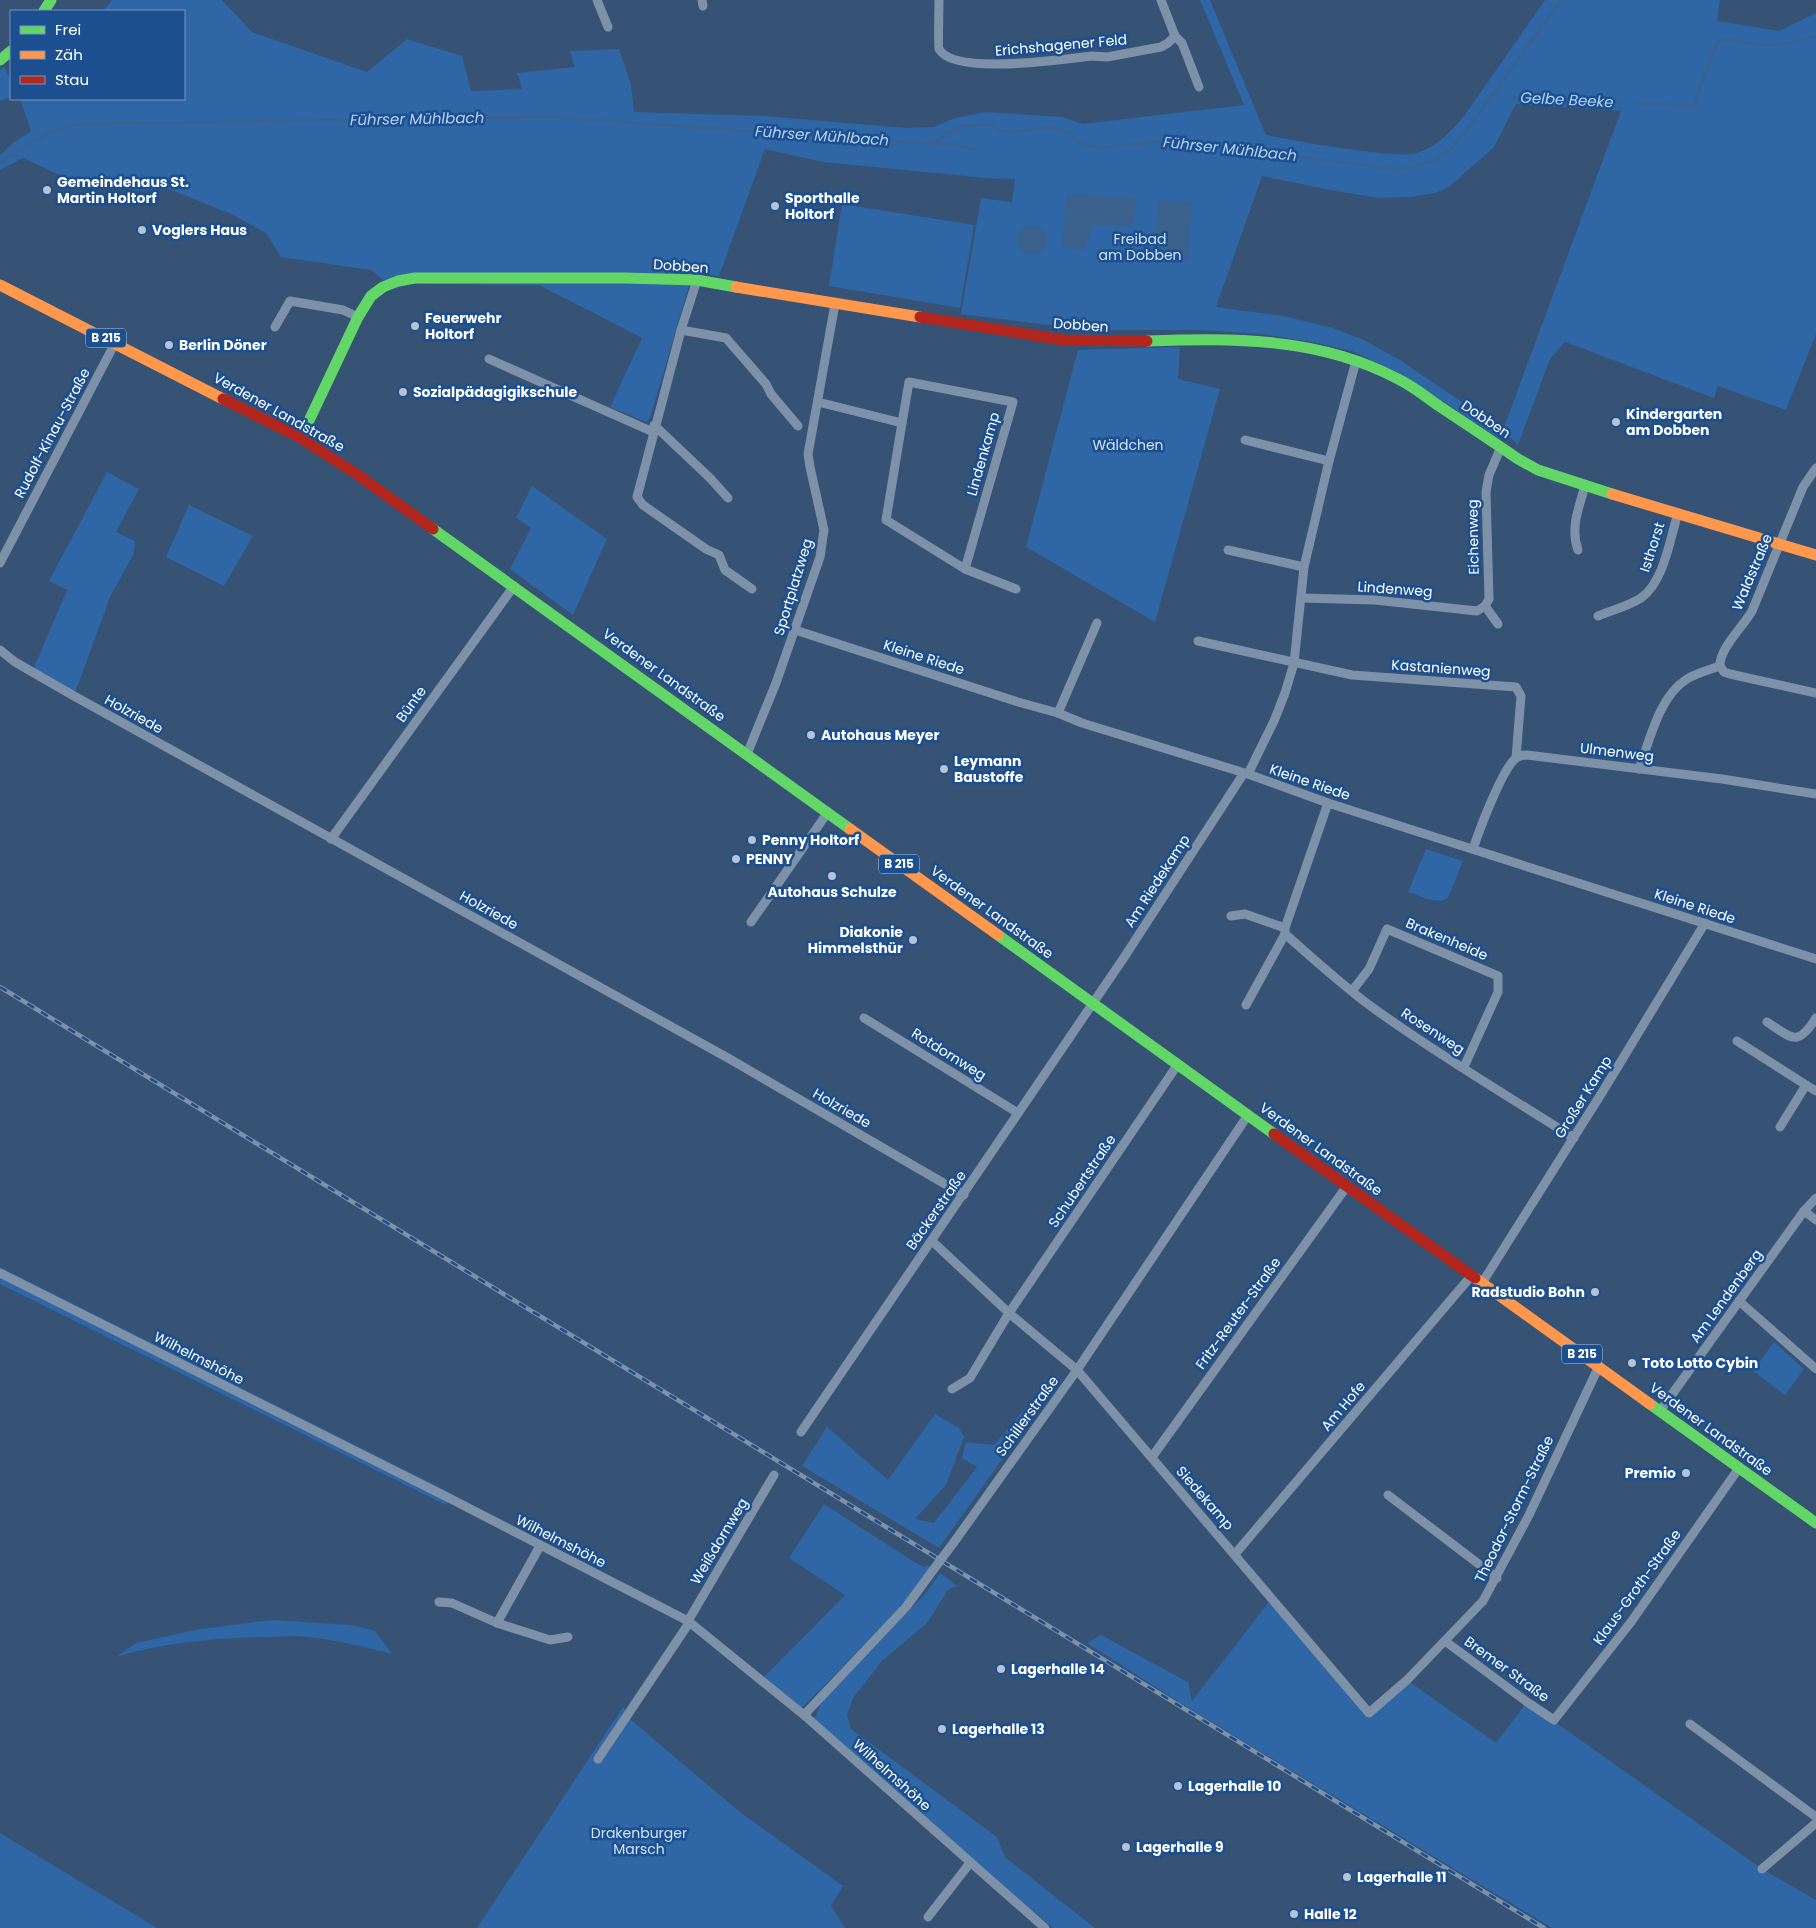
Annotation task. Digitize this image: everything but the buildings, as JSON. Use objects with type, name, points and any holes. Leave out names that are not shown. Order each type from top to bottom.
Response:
[{"type":"main road","points":[[0,60],[10,52]]},
{"type":"main road","name":"Dobben","points":[[299,437],[306,427],[358,317],[371,296],[383,287],[398,280],[415,278],[697,280],[1064,340],[1096,343],[1215,340],[1267,341],[1315,349],[1382,370],[1401,380],[1500,447],[1538,470],[1816,556]]},
{"type":"main road","name":"Verdener Landstraße","points":[[1,287],[299,437],[358,475],[1816,1523]]},
{"type":"street","points":[[597,0],[608,27]]},
{"type":"street","name":"Erichshagener Feld","points":[[939,0],[939,50],[948,56],[984,64],[1017,64],[1092,56],[1107,57],[1161,47],[1175,36]]},
{"type":"street","points":[[1161,0],[1175,36],[1182,43],[1199,86]]},
{"type":"street","points":[[697,280],[681,330],[637,497],[643,505],[706,549],[719,555],[725,570],[752,589]]},
{"type":"street","points":[[275,327],[290,301],[343,310],[358,317]]},
{"type":"street","name":"Sportplatzweg","points":[[747,754],[776,683],[820,557],[824,530],[808,454],[835,304]]},
{"type":"street","points":[[681,330],[726,338],[766,384],[771,394],[798,426]]},
{"type":"street","name":"Rudolf-Kinau-Straße","points":[[0,563],[115,343]]},
{"type":"street","points":[[489,359],[654,428],[710,478],[728,498]]},
{"type":"street","name":"Am Riedekamp","points":[[1092,1003],[1246,774],[1274,721],[1294,663],[1304,567],[1356,361]]},
{"type":"street","name":"Lindenkamp","points":[[965,568],[1013,402],[909,382],[886,520],[965,568],[1016,589]]},
{"type":"street","points":[[818,402],[902,423]]},
{"type":"street","points":[[1245,440],[1329,462]]},
{"type":"street","name":"Eichenweg","points":[[1485,606],[1489,599],[1486,492],[1489,475],[1500,447]]},
{"type":"street","name":"Waldstraße","points":[[1720,666],[1719,659],[1722,652],[1744,624],[1752,610],[1803,487],[1816,468]]},
{"type":"street","points":[[1578,550],[1574,530],[1586,486]]},
{"type":"street","name":"Isthorst","points":[[1598,616],[1640,598],[1651,588],[1658,578],[1678,513]]},
{"type":"street","points":[[1228,550],[1304,567]]},
{"type":"street","name":"Bünte","points":[[331,839],[514,586]]},
{"type":"street","name":"Lindenweg","points":[[1301,598],[1375,600],[1477,611],[1485,606]]},
{"type":"street","points":[[1485,606],[1498,624]]},
{"type":"street","points":[[1058,713],[1097,623]]},
{"type":"street","name":"Kleine Riede","points":[[795,630],[1018,702],[1058,713],[1076,721],[1246,774],[1328,803],[1816,959]]},
{"type":"street","points":[[1198,641],[1294,663]]},
{"type":"street","name":"Holzriede","points":[[0,650],[15,662],[74,696],[728,1058],[964,1195]]},
{"type":"street","name":"Kastanienweg","points":[[1294,663],[1352,675],[1516,687],[1521,696],[1516,758]]},
{"type":"street","points":[[1639,769],[1665,700],[1674,688],[1688,678],[1720,666],[1724,672],[1730,674],[1816,693]]},
{"type":"street","name":"Ulmenweg","points":[[1516,758],[1527,754],[1722,779],[1816,794]]},
{"type":"street","points":[[1474,849],[1490,804],[1507,770],[1516,758]]},
{"type":"street","points":[[1246,1005],[1285,931],[1328,803]]},
{"type":"street","points":[[751,922],[828,812]]},
{"type":"street","name":"Rosenweg","points":[[1231,916],[1245,914],[1285,931],[1352,991],[1432,1049],[1464,1067],[1574,1138]]},
{"type":"street","name":"Großer Kamp","points":[[1482,1283],[1574,1138],[1705,924]]},
{"type":"street","name":"Brakenheide","points":[[1352,991],[1369,969],[1387,929],[1498,976],[1498,992],[1464,1067]]},
{"type":"street","name":"Bäckerstraße","points":[[801,1432],[964,1195],[1092,1003]]},
{"type":"street","name":"Rotdornweg","points":[[864,1018],[1018,1113]]},
{"type":"street","points":[[1767,1022],[1793,1037],[1800,1037],[1806,1033],[1816,1018]]},
{"type":"street","points":[[1737,1041],[1816,1091]]},
{"type":"street","name":"Schubertstraße","points":[[1009,1313],[1178,1064]]},
{"type":"street","points":[[1780,1127],[1806,1084]]},
{"type":"street","name":"Schillerstraße","points":[[804,1715],[906,1607],[1078,1368],[1248,1115]]},
{"type":"street","name":"Fritz-Reuter-Straße","points":[[1152,1457],[1347,1186]]},
{"type":"street","name":"Am Lendenberg","points":[[1660,1411],[1804,1211],[1816,1198]]},
{"type":"street","points":[[1804,1211],[1816,1220]]},
{"type":"street","name":"Siedekamp","points":[[932,1241],[1009,1313],[1078,1368],[1369,1713]]},
{"type":"street","name":"Wilhelmshöhe","points":[[0,1273],[434,1491],[689,1622],[804,1715],[1044,1928]]},
{"type":"street","name":"Am Hofe","points":[[1236,1554],[1472,1276]]},
{"type":"street","points":[[1739,1300],[1816,1369]]},
{"type":"street","points":[[952,1390],[970,1378],[1009,1313]]},
{"type":"street","name":"Theodor-Storm-Straße","points":[[1369,1713],[1407,1680],[1483,1601],[1529,1516],[1599,1366]]},
{"type":"street","name":"Klaus-Groth-Straße","points":[[1554,1720],[1631,1622],[1739,1468]]},
{"type":"street","name":"Weißdornweg","points":[[598,1759],[689,1622],[774,1475]]},
{"type":"street","points":[[1388,1496],[1497,1578]]},
{"type":"street","points":[[497,1623],[540,1546]]},
{"type":"street","points":[[439,1602],[452,1603],[497,1623],[550,1640],[568,1637]]},
{"type":"street","name":"Bremer Straße","points":[[1445,1641],[1554,1720]]},
{"type":"street","points":[[1690,1724],[1816,1817]]},
{"type":"street","points":[[1762,1869],[1816,1822]]},
{"type":"street","points":[[928,1917],[970,1863]]},
{"type":"green space","name":"Freibad am Dobben","points":[[112,0],[222,0],[252,32],[367,72],[407,39],[462,56],[471,91],[522,89],[517,73],[575,67],[570,51],[619,49],[631,85],[634,112],[764,116],[906,128],[933,127],[955,118],[986,112],[1063,117],[1082,124],[1244,105],[1200,0],[1210,0],[1266,135],[1345,149],[1412,154],[1437,143],[1464,116],[1545,0],[1720,0],[1717,21],[1779,31],[1816,13],[1816,334],[1786,410],[1718,386],[1714,398],[1565,342],[1550,359],[1518,445],[1503,430],[1500,439],[1403,375],[1352,351],[1263,334],[1198,330],[1087,330],[961,314],[981,198],[1012,202],[1015,179],[986,178],[823,162],[765,149],[719,276],[693,272],[650,418],[646,422],[610,407],[642,338],[539,285],[411,284],[395,289],[371,270],[281,257],[266,233],[231,214],[169,189],[137,191],[66,178],[23,158],[0,170],[0,155],[13,143],[31,131],[20,100],[185,100],[185,10],[104,10]],"holes":[[[1516,104],[1621,111],[1503,430],[1400,360],[1364,340],[1333,328],[1284,316],[1216,307],[1262,176],[1380,198],[1410,197],[1435,193],[1449,187],[1494,147]]]},
{"type":"green space","points":[[4,66],[10,79],[10,97],[0,101],[0,70]]},
{"type":"green space","points":[[842,204],[974,225],[960,308],[829,286]]},
{"type":"green space","name":"Wäldchen","points":[[1180,347],[1178,379],[1220,389],[1155,622],[1026,547],[1078,350]]},
{"type":"green space","points":[[107,472],[139,489],[116,532],[135,541],[134,553],[110,597],[74,696],[32,672],[67,590],[49,581]]},
{"type":"green space","points":[[532,486],[607,539],[573,615],[510,569],[531,528],[516,518]]},
{"type":"green space","points":[[189,505],[253,536],[224,586],[166,557]]},
{"type":"green space","points":[[1426,849],[1463,861],[1448,898],[1444,900],[1428,899],[1408,892]]},
{"type":"green space","points":[[0,1267],[453,1494],[446,1505],[0,1284]]},
{"type":"green space","points":[[1774,1342],[1804,1369],[1785,1395],[1753,1371]]},
{"type":"green space","points":[[1054,1375],[1060,1378],[939,1548],[802,1466],[827,1427],[888,1480],[935,1414],[959,1428],[964,1437],[946,1485],[915,1519],[934,1523],[977,1467],[962,1458],[966,1442],[994,1445]]},
{"type":"green space","points":[[824,1504],[916,1563],[924,1567],[927,1565],[931,1566],[907,1601],[802,1708],[764,1677],[845,1595],[789,1558]]},
{"type":"green space","points":[[940,1573],[957,1586],[948,1590],[927,1623],[882,1661],[853,1698],[847,1715],[851,1729],[997,1837],[1005,1857],[1095,1928],[1053,1928],[972,1859],[815,1719],[821,1702],[926,1593]]},
{"type":"green space","points":[[1269,1602],[1368,1718],[1411,1683],[1496,1743],[1527,1702],[1762,1869],[1816,1900],[1816,1928],[1552,1928],[1190,1709],[1087,1643],[1101,1635],[1188,1682],[1192,1701]]},
{"type":"green space","points":[[272,1620],[352,1625],[375,1631],[392,1654],[338,1642],[291,1636],[229,1638],[172,1644],[116,1657],[136,1643],[200,1629]]},
{"type":"green space","name":"Drakenburger Marsch","points":[[623,1707],[631,1720],[741,1813],[843,1886],[831,1906],[845,1928],[477,1928]]},
{"type":"green space","points":[[0,1833],[157,1928],[0,1928]]},
{"type":"shaded area","points":[[1067,194],[1136,198],[1133,227],[1093,225],[1084,250],[1062,247]]},
{"type":"shaded area","points":[[1158,200],[1192,202],[1188,260],[1154,257]]},
{"type":"shaded area","points":[[1032,226],[1042,230],[1046,240],[1042,250],[1032,254],[1022,250],[1018,240],[1022,230]]},
{"type":"waterway","name":"Führser Mühlbach","points":[[0,163],[48,134],[82,124],[551,117],[934,143],[949,132],[962,126],[992,125],[1000,130],[1013,132],[1052,127],[1097,148],[1171,140],[1398,170],[1435,160],[1451,149],[1561,0]]},
{"type":"waterway","name":"Gelbe Beeke","points":[[1636,103],[1693,106],[1718,41],[1729,40],[1775,45],[1816,36]]},
{"type":"waterway","name":"Gelbe Beeke","points":[[1513,98],[1621,103]]},
{"type":"waterway","points":[[934,143],[959,145],[974,150]]},
{"type":"railway","points":[[0,987],[1544,1928]]},
{"type":"traffic: fast","points":[[45,10],[51,0]]},
{"type":"traffic: fast","points":[[0,60],[10,52]]},
{"type":"traffic: fast","points":[[299,437],[306,427],[358,317],[371,296],[383,287],[398,281],[415,278],[625,278],[697,280],[736,287]]},
{"type":"traffic: fast","points":[[1147,341],[1211,340],[1275,343],[1338,355],[1368,365],[1404,382],[1518,459],[1538,470],[1612,494]]},
{"type":"traffic: fast","points":[[433,529],[850,829]]},
{"type":"traffic: fast","points":[[998,935],[1274,1134]]},
{"type":"traffic: fast","points":[[1650,1404],[1816,1523]]},
{"type":"traffic: slow","points":[[0,285],[223,399]]},
{"type":"traffic: slow","points":[[736,287],[920,317]]},
{"type":"traffic: slow","points":[[1612,494],[1816,555]]},
{"type":"traffic: slow","points":[[850,829],[998,935]]},
{"type":"traffic: slow","points":[[1475,1278],[1650,1404]]},
{"type":"traffic: jam","points":[[920,317],[1063,340],[1147,341]]},
{"type":"traffic: jam","points":[[223,399],[299,437],[358,475],[433,529]]},
{"type":"traffic: jam","points":[[1274,1134],[1475,1278]]},
{"type":"place","name":"Gemeindehaus St. Martin Holtorf","points":[[47,190]]},
{"type":"place","name":"Sporthalle Holtorf","points":[[775,206]]},
{"type":"place","name":"Voglers Haus","points":[[142,230]]},
{"type":"place","name":"Feuerwehr Holtorf","points":[[415,326]]},
{"type":"place","name":"Berlin Döner","points":[[169,345]]},
{"type":"place","name":"Sozialpädagigikschule","points":[[403,392]]},
{"type":"place","name":"Kindergarten am Dobben","points":[[1616,422]]},
{"type":"place","name":"Autohaus Meyer","points":[[811,735]]},
{"type":"place","name":"Leymann Baustoffe","points":[[944,769]]},
{"type":"place","name":"Penny Holtorf","points":[[752,840]]},
{"type":"place","name":"PENNY","points":[[736,859]]},
{"type":"place","name":"Autohaus Schulze","points":[[832,876]]},
{"type":"place","name":"Diakonie Himmelsthür","points":[[913,940]]},
{"type":"place","name":"Radstudio Bohn","points":[[1595,1292]]},
{"type":"place","name":"Toto Lotto Cybin","points":[[1632,1363]]},
{"type":"place","name":"Premio","points":[[1686,1473]]},
{"type":"place","name":"Lagerhalle 14","points":[[1001,1669]]},
{"type":"place","name":"Lagerhalle 13","points":[[942,1729]]},
{"type":"place","name":"Lagerhalle 10","points":[[1178,1786]]},
{"type":"place","name":"Lagerhalle 9","points":[[1126,1847]]},
{"type":"place","name":"Lagerhalle 11","points":[[1347,1877]]},
{"type":"place","name":"Halle 12","points":[[1294,1914]]}]
